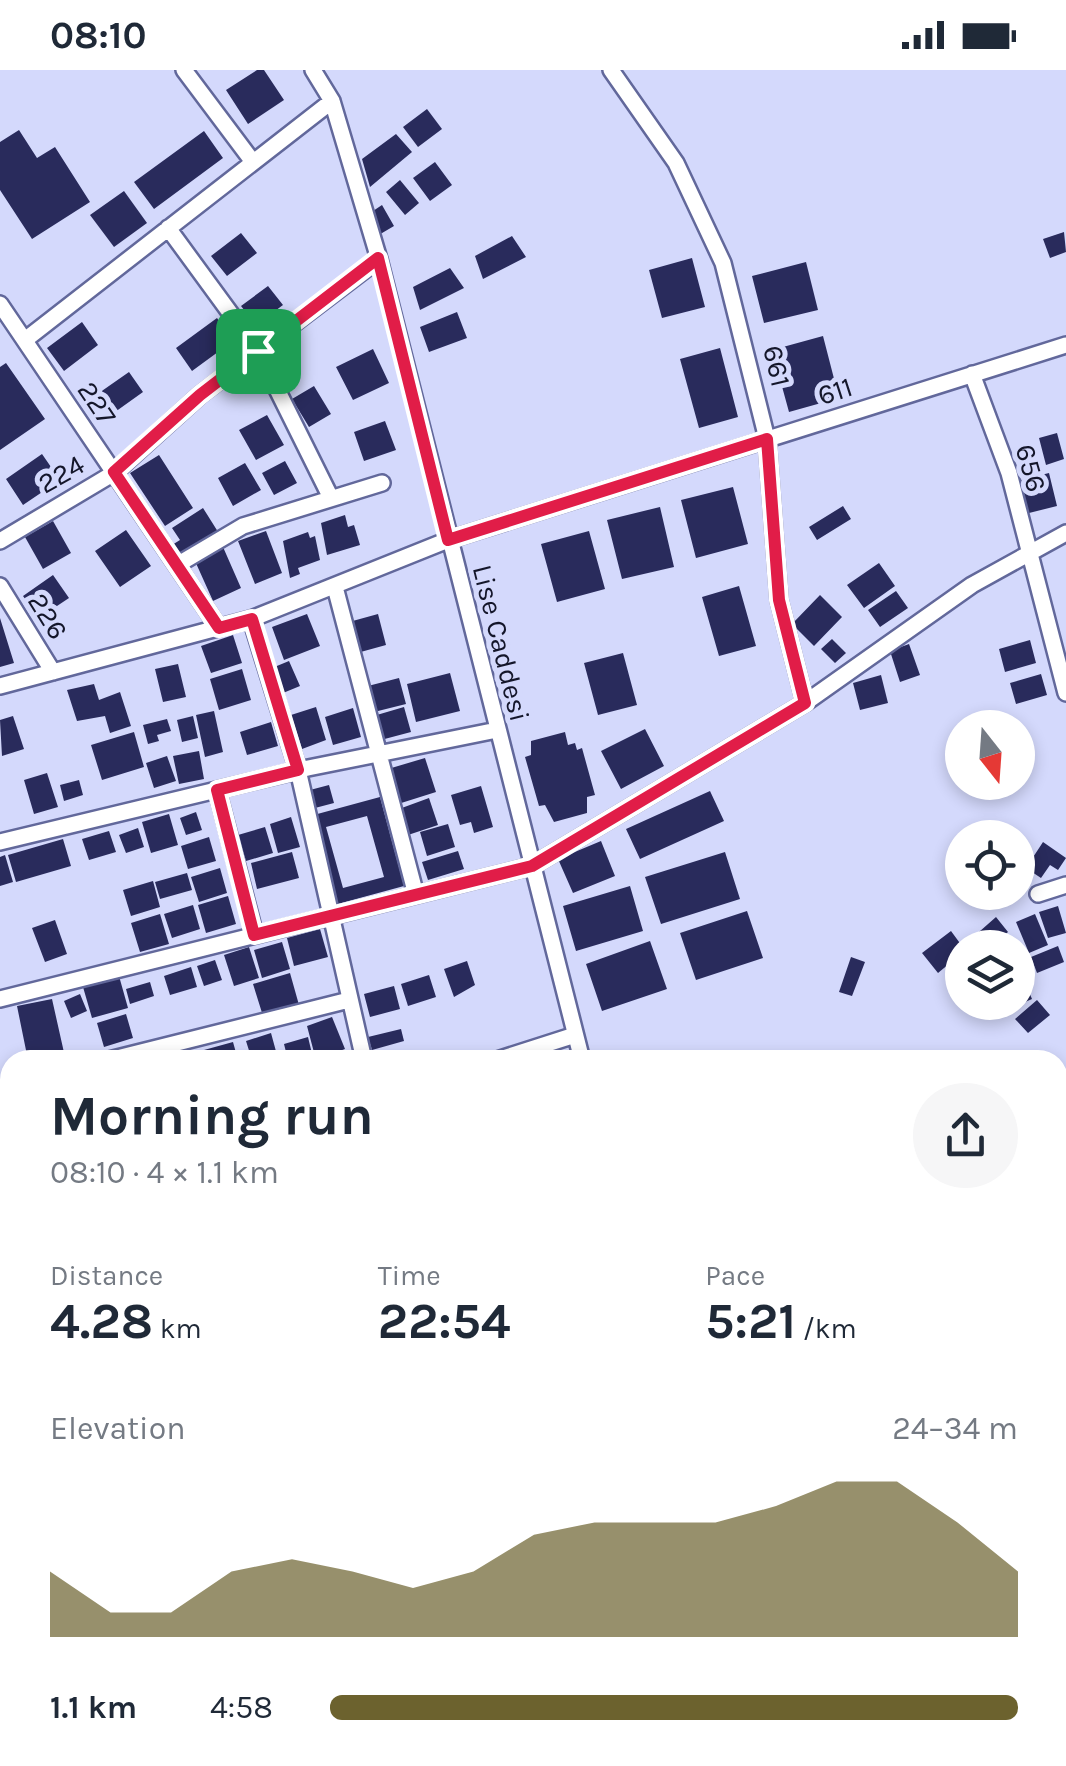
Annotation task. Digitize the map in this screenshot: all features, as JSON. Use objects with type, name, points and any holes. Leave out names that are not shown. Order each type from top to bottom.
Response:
[{"type":"street","points":[[184,70],[253,162]]},
{"type":"street","name":"Lise Caddesi","points":[[312,70],[332,101],[378,258],[579,1050]]},
{"type":"street","name":"661","points":[[611,70],[676,163],[723,263],[767,439],[779,600],[805,703]]},
{"type":"street","points":[[24,340],[332,101]]},
{"type":"street","points":[[168,228],[258,351],[330,496]]},
{"type":"street","name":"224","points":[[0,542],[114,472],[258,351],[378,258]]},
{"type":"street","name":"227","points":[[0,304],[219,628]]},
{"type":"street","name":"611","points":[[0,686],[252,619],[262,611],[448,540],[1066,345]]},
{"type":"street","name":"656","points":[[972,374],[1009,473],[1027,555],[1066,693]]},
{"type":"street","points":[[176,565],[244,526],[330,496],[382,483]]},
{"type":"street","points":[[0,999],[532,866],[805,703],[972,586],[1066,533]]},
{"type":"street","name":"226","points":[[0,586],[53,672]]},
{"type":"street","points":[[335,586],[416,895]]},
{"type":"street","points":[[252,619],[298,770],[362,1050]]},
{"type":"street","points":[[0,842],[298,770],[497,730]]},
{"type":"street","points":[[217,790],[254,935]]},
{"type":"street","points":[[1038,894],[1066,885]]},
{"type":"street","points":[[149,1050],[349,1000]]},
{"type":"street","points":[[528,1050],[575,1035]]},
{"type":"building","points":[[257,70],[264,70],[284,100],[248,124],[226,90]]},
{"type":"building","points":[[427,109],[442,129],[418,147],[403,127]]},
{"type":"building","points":[[19,130],[37,158],[55,147],[90,202],[32,239],[0,190],[0,142]]},
{"type":"building","points":[[204,131],[223,158],[154,209],[134,182]]},
{"type":"building","points":[[396,134],[412,152],[370,187],[362,159]]},
{"type":"building","points":[[435,162],[452,185],[430,201],[413,178]]},
{"type":"building","points":[[400,180],[419,203],[405,215],[386,192]]},
{"type":"building","points":[[124,191],[147,223],[114,247],[90,215]]},
{"type":"building","points":[[382,205],[394,226],[377,236],[370,213]]},
{"type":"building","points":[[1064,232],[1066,252],[1050,258],[1043,239]]},
{"type":"building","points":[[241,233],[257,253],[227,276],[211,256]]},
{"type":"building","points":[[512,236],[526,257],[483,279],[475,256]]},
{"type":"building","points":[[692,258],[705,307],[662,318],[649,270]]},
{"type":"building","points":[[806,262],[818,310],[764,323],[752,276]]},
{"type":"building","points":[[450,268],[464,288],[420,310],[413,287]]},
{"type":"building","points":[[268,286],[283,305],[256,325],[241,306]]},
{"type":"building","points":[[457,312],[467,338],[429,352],[420,327]]},
{"type":"building","points":[[217,318],[233,341],[192,371],[176,348]]},
{"type":"building","points":[[82,322],[98,345],[64,371],[47,348]]},
{"type":"building","points":[[823,336],[839,398],[789,412],[772,350]]},
{"type":"building","points":[[720,348],[738,417],[699,428],[680,359]]},
{"type":"building","points":[[373,349],[389,383],[353,400],[336,367]]},
{"type":"building","points":[[6,363],[45,419],[0,450],[0,367]]},
{"type":"building","points":[[129,372],[143,392],[101,422],[86,402]]},
{"type":"building","points":[[314,386],[331,414],[309,427],[292,399]]},
{"type":"building","points":[[267,415],[284,445],[256,460],[239,430]]},
{"type":"building","points":[[385,421],[396,450],[364,461],[354,432]]},
{"type":"building","points":[[1057,433],[1064,459],[1046,465],[1039,438]]},
{"type":"building","points":[[42,454],[60,480],[23,505],[6,479]]},
{"type":"building","points":[[159,455],[193,508],[165,526],[130,473]]},
{"type":"building","points":[[285,461],[297,483],[274,495],[262,473]]},
{"type":"building","points":[[245,463],[261,490],[233,506],[218,478]]},
{"type":"building","points":[[1049,473],[1057,506],[1025,514],[1017,481]]},
{"type":"building","points":[[733,487],[748,544],[696,558],[681,500]]},
{"type":"building","points":[[843,506],[851,519],[817,540],[809,527]]},
{"type":"building","points":[[660,507],[674,567],[622,579],[607,520]]},
{"type":"building","points":[[203,508],[220,535],[181,559],[172,545],[180,540],[172,528]]},
{"type":"building","points":[[345,515],[348,527],[354,525],[360,545],[327,555],[321,523]]},
{"type":"building","points":[[53,521],[71,553],[43,569],[25,537]]},
{"type":"building","points":[[126,530],[151,566],[120,587],[95,551]]},
{"type":"building","points":[[266,531],[282,573],[255,584],[238,541]]},
{"type":"building","points":[[589,531],[605,589],[557,602],[541,544]]},
{"type":"building","points":[[308,532],[310,538],[315,536],[320,560],[298,568],[300,574],[290,578],[283,541]]},
{"type":"building","points":[[223,547],[241,588],[213,601],[195,561]]},
{"type":"building","points":[[879,563],[895,586],[864,608],[847,585]]},
{"type":"building","points":[[53,575],[69,598],[39,618],[23,596]]},
{"type":"building","points":[[739,586],[756,646],[719,656],[702,597]]},
{"type":"building","points":[[896,591],[908,608],[880,627],[868,610]]},
{"type":"building","points":[[820,595],[842,617],[814,646],[792,624]]},
{"type":"building","points":[[307,614],[320,646],[284,660],[272,627]]},
{"type":"building","points":[[378,614],[386,645],[357,653],[349,622]]},
{"type":"building","points":[[0,618],[14,663],[0,667]]},
{"type":"building","points":[[233,635],[242,663],[211,673],[201,646]]},
{"type":"building","points":[[832,639],[846,653],[835,663],[821,649]]},
{"type":"building","points":[[1030,640],[1036,663],[1005,672],[999,649]]},
{"type":"building","points":[[909,644],[920,675],[900,682],[890,651]]},
{"type":"building","points":[[623,653],[637,705],[598,715],[584,663]]},
{"type":"building","points":[[289,661],[300,686],[283,693],[272,668]]},
{"type":"building","points":[[178,664],[186,697],[163,702],[155,669]]},
{"type":"building","points":[[242,669],[251,700],[219,710],[210,679]]},
{"type":"building","points":[[450,673],[460,711],[416,722],[407,684]]},
{"type":"building","points":[[1041,674],[1047,695],[1016,704],[1010,683]]},
{"type":"building","points":[[881,675],[888,703],[860,710],[853,683]]},
{"type":"building","points":[[399,678],[406,704],[370,713],[364,687]]},
{"type":"building","points":[[94,684],[99,700],[120,692],[131,726],[110,733],[105,716],[77,721],[67,690]]},
{"type":"building","points":[[316,707],[326,740],[302,749],[291,715]]},
{"type":"building","points":[[404,707],[411,732],[377,741],[370,717]]},
{"type":"building","points":[[353,708],[361,737],[333,745],[325,717]]},
{"type":"building","points":[[214,711],[223,752],[205,757],[196,715]]},
{"type":"building","points":[[13,716],[24,749],[2,756],[0,720]]},
{"type":"building","points":[[193,716],[198,738],[182,742],[177,720]]},
{"type":"building","points":[[167,719],[171,731],[157,735],[159,741],[148,744],[143,725]]},
{"type":"building","points":[[271,722],[278,746],[247,755],[240,732]]},
{"type":"building","points":[[645,729],[664,766],[621,789],[601,751]]},
{"type":"building","points":[[134,732],[144,767],[102,780],[91,745]]},
{"type":"building","points":[[565,732],[568,745],[575,743],[577,750],[582,748],[595,795],[587,797],[587,813],[554,822],[545,805],[539,806],[525,757],[531,755],[531,741]]},
{"type":"building","points":[[199,751],[204,779],[179,784],[173,756]]},
{"type":"building","points":[[167,756],[176,781],[154,788],[146,763]]},
{"type":"building","points":[[425,758],[436,792],[398,804],[388,769]]},
{"type":"building","points":[[47,773],[58,807],[34,814],[24,780]]},
{"type":"building","points":[[79,780],[83,795],[64,801],[60,785]]},
{"type":"building","points":[[329,785],[334,803],[315,808],[310,790]]},
{"type":"building","points":[[481,786],[493,827],[474,833],[471,822],[460,825],[451,795]]},
{"type":"building","points":[[710,791],[724,821],[640,859],[626,829]]},
{"type":"building","points":[[380,797],[404,886],[334,905],[310,816]],"holes":[[[367,816],[384,877],[343,888],[326,827]]]},
{"type":"building","points":[[429,798],[438,825],[408,835],[399,809]]},
{"type":"building","points":[[196,812],[202,830],[186,835],[180,818]]},
{"type":"building","points":[[169,814],[178,845],[151,853],[142,822]]},
{"type":"building","points":[[291,817],[300,847],[278,853],[270,824]]},
{"type":"building","points":[[448,824],[455,847],[427,856],[420,832]]},
{"type":"building","points":[[265,827],[273,853],[246,861],[238,835]]},
{"type":"building","points":[[138,828],[144,847],[126,853],[119,835]]},
{"type":"building","points":[[109,831],[116,852],[89,860],[82,839]]},
{"type":"building","points":[[209,837],[216,861],[188,869],[181,846]]},
{"type":"building","points":[[63,839],[71,866],[16,882],[8,855]]},
{"type":"building","points":[[601,841],[615,876],[573,893],[558,859]]},
{"type":"building","points":[[1043,842],[1066,858],[1058,870],[1050,865],[1041,878],[1035,874],[1035,854]]},
{"type":"building","points":[[458,851],[464,869],[428,880],[422,862]]},
{"type":"building","points":[[292,852],[299,878],[257,889],[251,863]]},
{"type":"building","points":[[725,852],[740,899],[661,924],[645,877]]},
{"type":"building","points":[[5,855],[13,882],[0,886],[0,857]]},
{"type":"building","points":[[220,868],[227,893],[199,902],[191,877]]},
{"type":"building","points":[[187,873],[192,890],[160,899],[155,882]]},
{"type":"building","points":[[153,881],[160,907],[131,916],[123,890]]},
{"type":"building","points":[[630,886],[643,931],[576,951],[563,906]]},
{"type":"building","points":[[228,896],[236,924],[206,933],[198,905]]},
{"type":"building","points":[[193,905],[200,929],[172,938],[164,914]]},
{"type":"building","points":[[1058,906],[1066,933],[1048,938],[1039,912]]},
{"type":"building","points":[[747,911],[763,958],[696,980],[680,933]]},
{"type":"building","points":[[160,914],[169,944],[140,952],[131,923]]},
{"type":"building","points":[[1035,914],[1048,945],[1035,950],[1035,930],[1019,930],[1016,922]]},
{"type":"building","points":[[996,917],[1006,930],[981,930]]},
{"type":"building","points":[[55,920],[67,954],[45,962],[32,928]]},
{"type":"building","points":[[320,929],[328,957],[294,966],[287,938]]},
{"type":"building","points":[[945,936],[945,967],[938,973],[922,953]]},
{"type":"building","points":[[650,941],[667,989],[602,1011],[586,964]]},
{"type":"building","points":[[282,942],[290,969],[262,978],[254,950]]},
{"type":"building","points":[[1058,946],[1064,962],[1037,973],[1035,955]]},
{"type":"building","points":[[249,947],[259,978],[234,986],[224,955]]},
{"type":"building","points":[[851,957],[865,962],[852,996],[839,992]]},
{"type":"building","points":[[215,960],[222,980],[204,986],[197,966]]},
{"type":"building","points":[[467,961],[475,985],[454,997],[444,969]]},
{"type":"building","points":[[191,967],[197,987],[170,995],[164,976]]},
{"type":"building","points":[[290,973],[299,1005],[263,1016],[253,984]]},
{"type":"building","points":[[429,975],[436,997],[408,1006],[401,984]]},
{"type":"building","points":[[119,976],[128,1008],[92,1018],[83,987]]},
{"type":"building","points":[[150,982],[154,996],[130,1004],[126,989]]},
{"type":"building","points":[[394,986],[400,1009],[370,1017],[364,994]]},
{"type":"building","points":[[80,994],[87,1011],[71,1018],[64,1001]]},
{"type":"building","points":[[52,999],[63,1050],[26,1050],[17,1006]]},
{"type":"building","points":[[1035,1002],[1050,1015],[1028,1033],[1016,1020],[1035,1020]]},
{"type":"building","points":[[126,1014],[133,1038],[104,1047],[97,1023]]},
{"type":"building","points":[[332,1017],[345,1049],[313,1050],[307,1026]]},
{"type":"building","points":[[401,1029],[404,1041],[372,1050],[368,1037]]},
{"type":"building","points":[[271,1033],[276,1050],[249,1050],[246,1041]]},
{"type":"building","points":[[308,1037],[311,1050],[286,1050],[284,1044]]},
{"type":"building","points":[[233,1042],[235,1050],[204,1050]]},
{"type":"route","points":[[378,258],[448,540],[767,439],[779,600],[805,703],[532,866],[254,935],[217,790],[298,770],[252,619],[219,628],[114,472],[200,395],[258,351],[378,258]]}]
